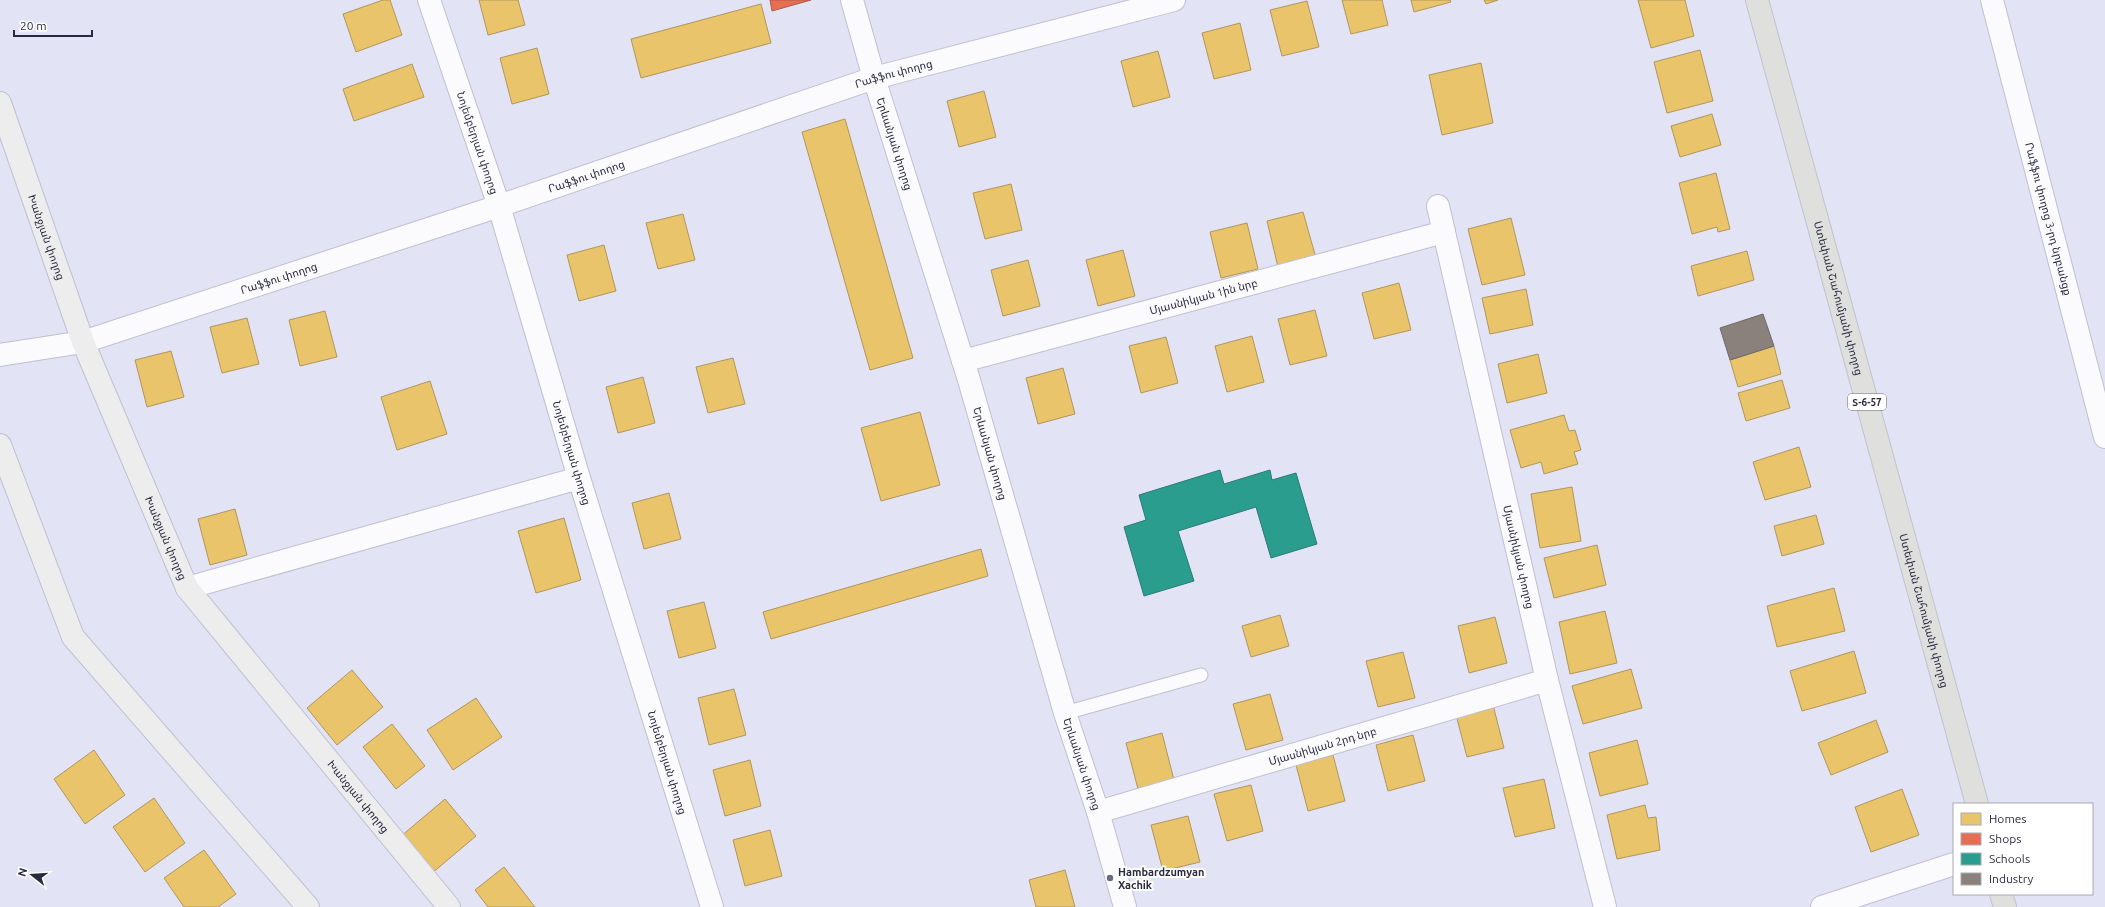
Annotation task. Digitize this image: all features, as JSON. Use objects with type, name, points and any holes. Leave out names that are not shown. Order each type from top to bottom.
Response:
[{"type":"main road","name":"Ստեփան Շահումյանի փողոց","points":[[1757,0],[1977,803]]},
{"type":"main road","points":[[2002,895],[2005,907]]},
{"type":"street","name":"Նոյեմբերյան փողոց","points":[[429,0],[499,206],[579,478],[712,907]]},
{"type":"street","name":"Երևանյան փողոց","points":[[852,0],[874,78],[963,361],[1065,713],[1098,812],[1125,907]]},
{"type":"street","name":"Րաֆֆու փողոց","points":[[0,355],[83,342],[499,206],[874,78],[1174,0]]},
{"type":"street","name":"Րաֆֆու փողոց 3-րդ նրբանցք","points":[[1992,0],[2105,437]]},
{"type":"street","name":"Խանջյան փողոց","points":[[0,103],[83,342],[187,588],[449,907]]},
{"type":"street","name":"Մյասնիկյան փողոց","points":[[1438,206],[1547,680],[1605,907]]},
{"type":"street","name":"Մյասնիկյան 1ին նրբ","points":[[963,361],[1444,232]]},
{"type":"street","points":[[0,445],[73,637],[308,907]]},
{"type":"street","points":[[187,588],[579,478]]},
{"type":"street","name":"Մյասնիկյան 2րդ նրբ","points":[[1098,812],[1547,680]]},
{"type":"street","points":[[1822,907],[1953,864]]},
{"type":"lane","points":[[1065,713],[1201,675]]},
{"type":"building: Homes","points":[[383,0],[390,0],[402,35],[356,52],[343,14]]},
{"type":"building: Homes","points":[[479,0],[518,0],[525,25],[488,35]]},
{"type":"building: Homes","points":[[1342,0],[1382,0],[1388,25],[1351,34]]},
{"type":"building: Homes","points":[[1411,0],[1450,0],[1451,2],[1414,12]]},
{"type":"building: Homes","points":[[1484,0],[1498,0],[1486,4]]},
{"type":"building: Homes","points":[[1638,0],[1685,0],[1694,36],[1651,48]]},
{"type":"building: Homes","points":[[1307,1],[1319,47],[1282,56],[1270,10]]},
{"type":"building: Homes","points":[[761,4],[771,43],[641,78],[631,39]]},
{"type":"building: Homes","points":[[1240,23],[1251,70],[1214,79],[1202,33]]},
{"type":"building: Homes","points":[[537,48],[549,94],[512,104],[500,58]]},
{"type":"building: Homes","points":[[1700,50],[1713,101],[1667,113],[1654,62]]},
{"type":"building: Homes","points":[[1158,51],[1170,97],[1133,107],[1121,61]]},
{"type":"building: Homes","points":[[1481,63],[1493,123],[1442,135],[1429,75]]},
{"type":"building: Homes","points":[[412,64],[424,97],[354,121],[343,89]]},
{"type":"building: Homes","points":[[984,91],[996,137],[959,147],[947,101]]},
{"type":"building: Homes","points":[[1712,114],[1721,145],[1680,157],[1671,126]]},
{"type":"building: Homes","points":[[845,119],[913,358],[870,370],[802,132]]},
{"type":"building: Homes","points":[[1716,173],[1730,229],[1718,232],[1717,227],[1692,234],[1679,183]]},
{"type":"building: Homes","points":[[1011,184],[1022,230],[985,239],[973,193]]},
{"type":"building: Homes","points":[[1303,212],[1316,258],[1278,267],[1267,221]]},
{"type":"building: Homes","points":[[683,214],[695,260],[658,269],[646,223]]},
{"type":"building: Homes","points":[[1511,218],[1525,275],[1482,285],[1468,229]]},
{"type":"building: Homes","points":[[1247,223],[1258,269],[1221,278],[1210,232]]},
{"type":"building: Homes","points":[[604,245],[616,291],[579,301],[567,255]]},
{"type":"building: Homes","points":[[1123,250],[1135,296],[1098,306],[1086,260]]},
{"type":"building: Homes","points":[[1747,251],[1754,280],[1698,296],[1691,266]]},
{"type":"building: Homes","points":[[1028,260],[1040,306],[1003,316],[991,270]]},
{"type":"building: Homes","points":[[1399,283],[1411,330],[1374,339],[1362,293]]},
{"type":"building: Homes","points":[[1526,289],[1533,325],[1490,334],[1482,298]]},
{"type":"building: Homes","points":[[1315,310],[1327,356],[1290,365],[1278,319]]},
{"type":"building: Homes","points":[[325,311],[337,357],[300,366],[289,320]]},
{"type":"building: Homes","points":[[247,318],[259,364],[222,373],[210,327]]},
{"type":"building: Homes","points":[[1252,336],[1264,382],[1227,392],[1215,346]]},
{"type":"building: Homes","points":[[1166,337],[1178,383],[1141,393],[1129,346]]},
{"type":"building: Homes","points":[[1774,346],[1781,374],[1738,387],[1730,360]]},
{"type":"building: Homes","points":[[171,351],[184,397],[147,407],[135,360]]},
{"type":"building: Homes","points":[[1538,354],[1547,393],[1507,403],[1498,364]]},
{"type":"building: Homes","points":[[733,358],[745,404],[708,413],[696,367]]},
{"type":"building: Homes","points":[[1063,368],[1075,414],[1038,424],[1026,378]]},
{"type":"building: Homes","points":[[643,377],[655,423],[618,433],[606,387]]},
{"type":"building: Homes","points":[[1782,380],[1790,408],[1746,421],[1738,393]]},
{"type":"building: Homes","points":[[430,381],[447,434],[397,450],[381,397]]},
{"type":"building: Homes","points":[[920,412],[940,485],[881,501],[861,428]]},
{"type":"building: Homes","points":[[1564,415],[1569,431],[1575,430],[1581,450],[1574,452],[1578,464],[1544,474],[1541,462],[1521,468],[1510,430]]},
{"type":"building: Homes","points":[[1799,447],[1811,487],[1765,500],[1753,462]]},
{"type":"building: Homes","points":[[1572,487],[1581,541],[1540,548],[1531,494]]},
{"type":"building: Homes","points":[[669,493],[681,539],[644,549],[632,503]]},
{"type":"building: Homes","points":[[235,509],[247,555],[210,565],[198,519]]},
{"type":"building: Homes","points":[[1816,515],[1824,544],[1782,556],[1774,526]]},
{"type":"building: Homes","points":[[564,518],[581,580],[536,593],[518,531]]},
{"type":"building: Homes","points":[[1597,545],[1606,585],[1554,598],[1544,558]]},
{"type":"building: Homes","points":[[981,549],[988,576],[771,639],[763,612]]},
{"type":"building: Homes","points":[[1834,588],[1845,631],[1777,647],[1767,606]]},
{"type":"building: Homes","points":[[704,602],[716,648],[679,658],[667,611]]},
{"type":"building: Homes","points":[[1605,611],[1617,663],[1570,674],[1559,622]]},
{"type":"building: Homes","points":[[1280,615],[1289,646],[1251,657],[1242,626]]},
{"type":"building: Homes","points":[[1495,617],[1507,663],[1469,673],[1458,626]]},
{"type":"building: Homes","points":[[1854,651],[1866,693],[1802,711],[1790,671]]},
{"type":"building: Homes","points":[[1403,652],[1415,698],[1378,707],[1366,661]]},
{"type":"building: Homes","points":[[1631,669],[1642,708],[1583,724],[1572,686]]},
{"type":"building: Homes","points":[[352,670],[383,707],[337,745],[307,708]]},
{"type":"building: Homes","points":[[734,689],[746,735],[709,745],[698,698]]},
{"type":"building: Homes","points":[[1270,694],[1283,740],[1246,750],[1233,704]]},
{"type":"building: Homes","points":[[476,698],[502,737],[453,770],[427,730]]},
{"type":"building: Homes","points":[[1492,701],[1504,748],[1467,757],[1455,711]]},
{"type":"building: Homes","points":[[1876,720],[1888,752],[1831,775],[1818,743]]},
{"type":"building: Homes","points":[[392,724],[425,766],[396,789],[363,747]]},
{"type":"building: Homes","points":[[1162,733],[1174,780],[1138,789],[1126,743]]},
{"type":"building: Homes","points":[[1413,735],[1425,781],[1388,791],[1376,745]]},
{"type":"building: Homes","points":[[1637,740],[1648,784],[1600,796],[1589,753]]},
{"type":"building: Homes","points":[[94,750],[125,795],[85,824],[54,779]]},
{"type":"building: Homes","points":[[1333,755],[1345,801],[1308,811],[1296,765]]},
{"type":"building: Homes","points":[[750,760],[761,806],[725,816],[713,770]]},
{"type":"building: Homes","points":[[1544,779],[1555,828],[1515,837],[1503,788]]},
{"type":"building: Homes","points":[[1251,785],[1263,831],[1227,841],[1214,794]]},
{"type":"building: Homes","points":[[1902,789],[1919,835],[1871,852],[1855,807]]},
{"type":"building: Homes","points":[[154,798],[185,843],[145,872],[113,827]]},
{"type":"building: Homes","points":[[445,799],[476,836],[431,874],[400,837]]},
{"type":"building: Homes","points":[[1645,805],[1648,818],[1656,817],[1660,850],[1617,859],[1607,815]]},
{"type":"building: Homes","points":[[1188,816],[1200,862],[1163,871],[1151,825]]},
{"type":"building: Homes","points":[[770,830],[782,876],[745,886],[733,840]]},
{"type":"building: Homes","points":[[204,850],[236,894],[218,907],[184,907],[164,878]]},
{"type":"building: Homes","points":[[504,867],[535,907],[488,907],[475,890]]},
{"type":"building: Homes","points":[[1065,870],[1075,907],[1036,907],[1029,880]]},
{"type":"building: Shops","points":[[770,0],[811,0],[772,11]]},
{"type":"building: Schools","points":[[1220,470],[1224,484],[1270,470],[1272,480],[1296,473],[1317,544],[1271,558],[1256,507],[1178,531],[1194,581],[1144,596],[1124,527],[1146,520],[1139,495]]},
{"type":"building: Industry","points":[[1763,314],[1774,346],[1730,360],[1720,328]]},
{"type":"place","name":"Hambardzumyan Xachik","points":[[1110,878]]}]
